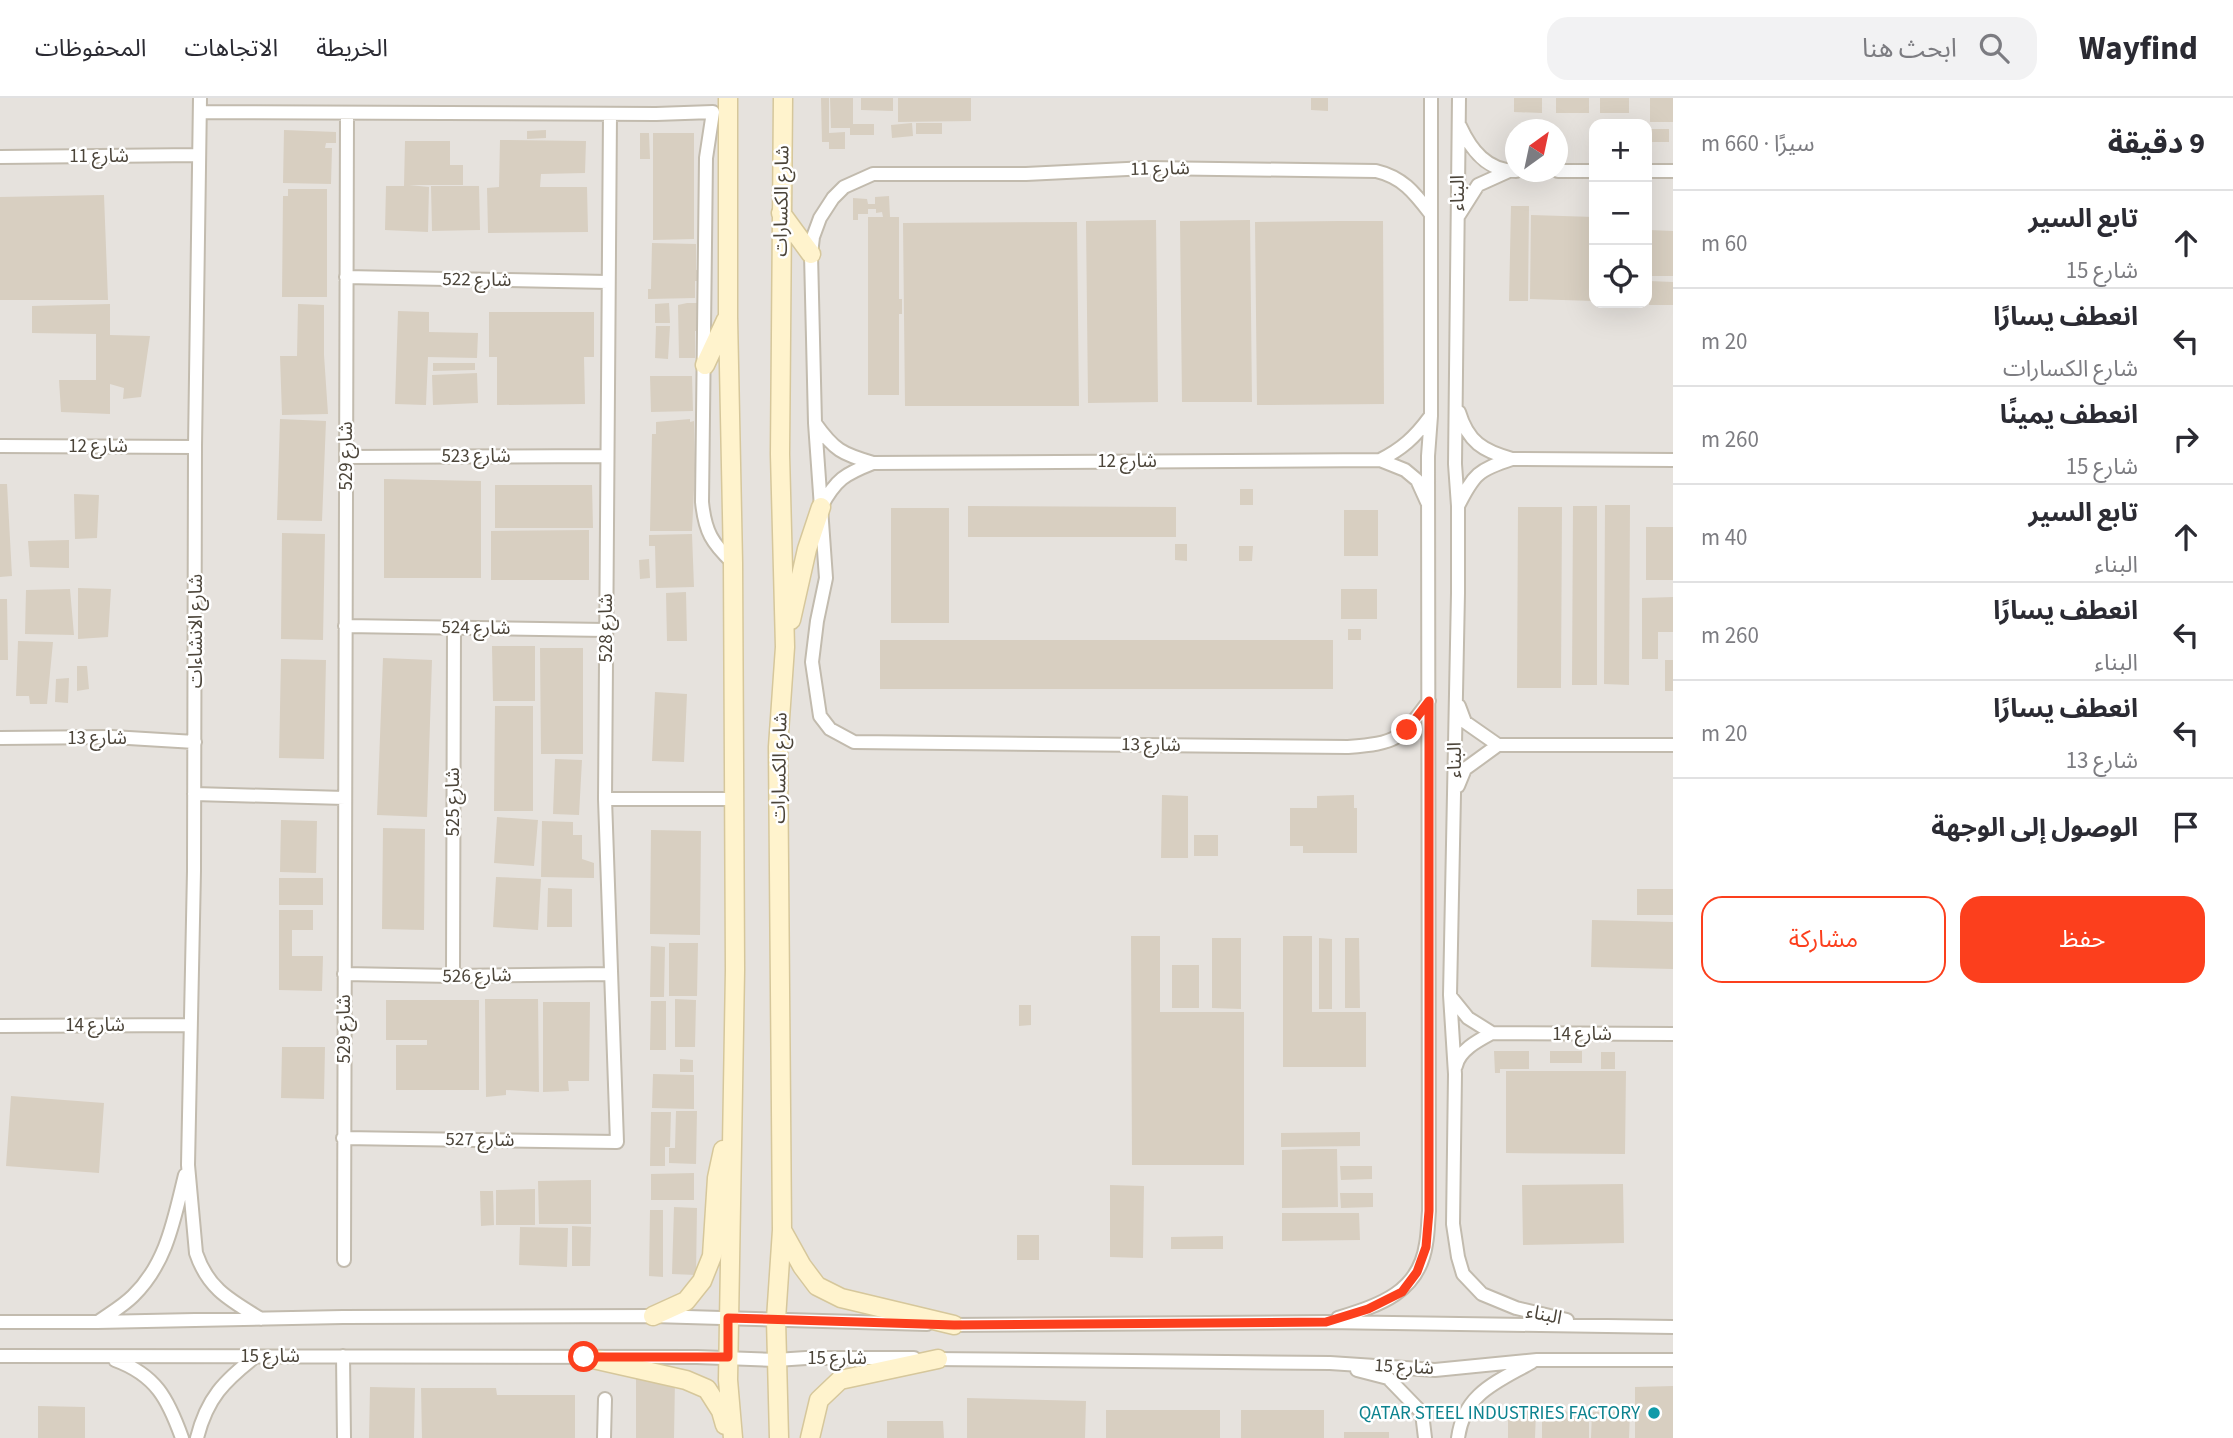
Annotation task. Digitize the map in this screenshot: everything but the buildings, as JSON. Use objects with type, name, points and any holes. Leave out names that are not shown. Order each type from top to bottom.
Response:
[{"type":"street","name":"شارع الانشاءات","points":[[200,98],[195,447],[195,742],[188,1165],[199,1263],[218,1291],[261,1319]]},
{"type":"street","points":[[728,98],[735,970],[727,1380],[730,1438]]},
{"type":"street","name":"البناء","points":[[1326,1322],[1368,1309],[1402,1292],[1417,1272],[1426,1247],[1429,1211],[1428,456],[1431,416],[1431,98]]},
{"type":"street","name":"البناء","points":[[1459,98],[1455,464],[1458,506],[1450,995],[1455,1073],[1453,1224],[1463,1274],[1482,1294],[1516,1308],[1596,1326]]},
{"type":"street","name":"شارع الكسارات","points":[[779,1438],[776,1319],[782,1230],[778,747],[785,647],[780,454],[783,99]]},
{"type":"street","points":[[200,112],[713,112],[706,158],[702,502],[704,522],[710,536],[733,564]]},
{"type":"street","name":"شارع 529","points":[[344,1260],[347,113]]},
{"type":"street","name":"شارع 528","points":[[610,114],[605,799],[617,1142]]},
{"type":"street","points":[[1459,123],[1476,155],[1505,169]]},
{"type":"street","name":"شارع 11","points":[[0,157],[198,155]]},
{"type":"street","name":"شارع 11","points":[[873,174],[1026,174],[1160,168],[1376,171],[1401,179],[1430,213]]},
{"type":"street","points":[[1568,171],[1589,171]]},
{"type":"street","points":[[1652,171],[1673,171]]},
{"type":"street","name":"شارع الكسارات","points":[[854,742],[830,729],[820,716],[812,662],[826,578],[815,423],[811,254],[813,237],[820,218],[833,198],[845,187],[873,174]]},
{"type":"street","points":[[1458,216],[1478,185],[1505,174]]},
{"type":"street","points":[[781,213],[811,254]]},
{"type":"street","name":"شارع 522","points":[[346,277],[608,282]]},
{"type":"street","points":[[705,365],[728,317]]},
{"type":"street","points":[[1456,405],[1463,425],[1477,445],[1512,459],[1673,460]]},
{"type":"street","points":[[1380,460],[1416,436],[1431,416]]},
{"type":"street","name":"شارع 12","points":[[815,423],[831,445],[850,456],[873,463],[1380,460],[1405,470],[1417,480],[1429,507]]},
{"type":"street","name":"شارع 12","points":[[0,446],[195,447]]},
{"type":"street","name":"شارع 523","points":[[346,457],[607,456]]},
{"type":"street","points":[[1458,506],[1466,490],[1485,468],[1512,459]]},
{"type":"street","name":"شارع 12","points":[[821,508],[829,491],[846,474],[873,463]]},
{"type":"street","points":[[785,647],[807,549],[821,508]]},
{"type":"street","name":"شارع 524","points":[[345,626],[606,630]]},
{"type":"street","name":"شارع 525","points":[[453,976],[454,628]]},
{"type":"street","points":[[1456,692],[1465,722],[1498,745],[1673,745]]},
{"type":"street","name":"شارع 13","points":[[854,742],[1359,746],[1380,744],[1395,738],[1407,730],[1429,701]]},
{"type":"street","name":"شارع 13","points":[[0,738],[112,737],[195,742]]},
{"type":"street","points":[[1455,794],[1465,769],[1498,745]]},
{"type":"street","points":[[194,794],[345,798]]},
{"type":"street","points":[[605,799],[734,799]]},
{"type":"street","name":"شارع 526","points":[[344,974],[611,974]]},
{"type":"street","points":[[1450,995],[1468,1017],[1492,1033],[1479,1040],[1457,1060],[1455,1073]]},
{"type":"street","name":"شارع 14","points":[[0,1026],[190,1025]]},
{"type":"street","name":"شارع 14","points":[[1492,1033],[1673,1034]]},
{"type":"street","points":[[653,1316],[686,1301],[702,1282],[712,1256],[717,1178],[732,1106]]},
{"type":"street","name":"شارع 527","points":[[344,1138],[617,1142]]},
{"type":"street","name":"شارع الانشاءات","points":[[97,1322],[142,1287],[159,1261],[171,1232],[188,1165]]},
{"type":"street","points":[[782,1230],[802,1266],[817,1286],[841,1298],[954,1325]]},
{"type":"street","name":"شارع 15","points":[[0,1322],[653,1316],[954,1325],[1326,1322],[1673,1328]]},
{"type":"street","name":"شارع 15","points":[[0,1356],[938,1359],[1330,1363],[1435,1370],[1536,1360],[1673,1360]]},
{"type":"street","points":[[197,1438],[204,1414],[216,1393],[229,1377],[256,1356]]},
{"type":"street","points":[[343,1356],[344,1438]]},
{"type":"street","points":[[105,1357],[135,1367],[150,1379],[163,1396],[182,1438]]},
{"type":"street","points":[[584,1357],[686,1380],[707,1389],[721,1411],[730,1438]]},
{"type":"street","points":[[810,1438],[819,1400],[840,1380],[938,1359]]},
{"type":"street","points":[[1458,1438],[1460,1424],[1480,1391],[1536,1360]]},
{"type":"street","points":[[1330,1363],[1388,1378],[1422,1413],[1425,1438]]},
{"type":"street","points":[[604,1438],[605,1399]]},
{"type":"shaded area","points":[[0,98],[1673,98],[1673,1438],[0,1438]]},
{"type":"place","name":"QATAR STEEL INDUSTRIES FACTORY","points":[[1654,1413]]},
{"type":"route","points":[[584,1357],[728,1357],[728,1318],[954,1325],[1326,1322],[1368,1309],[1402,1292],[1417,1272],[1426,1247],[1429,1211],[1429,701],[1407,730]]}]
